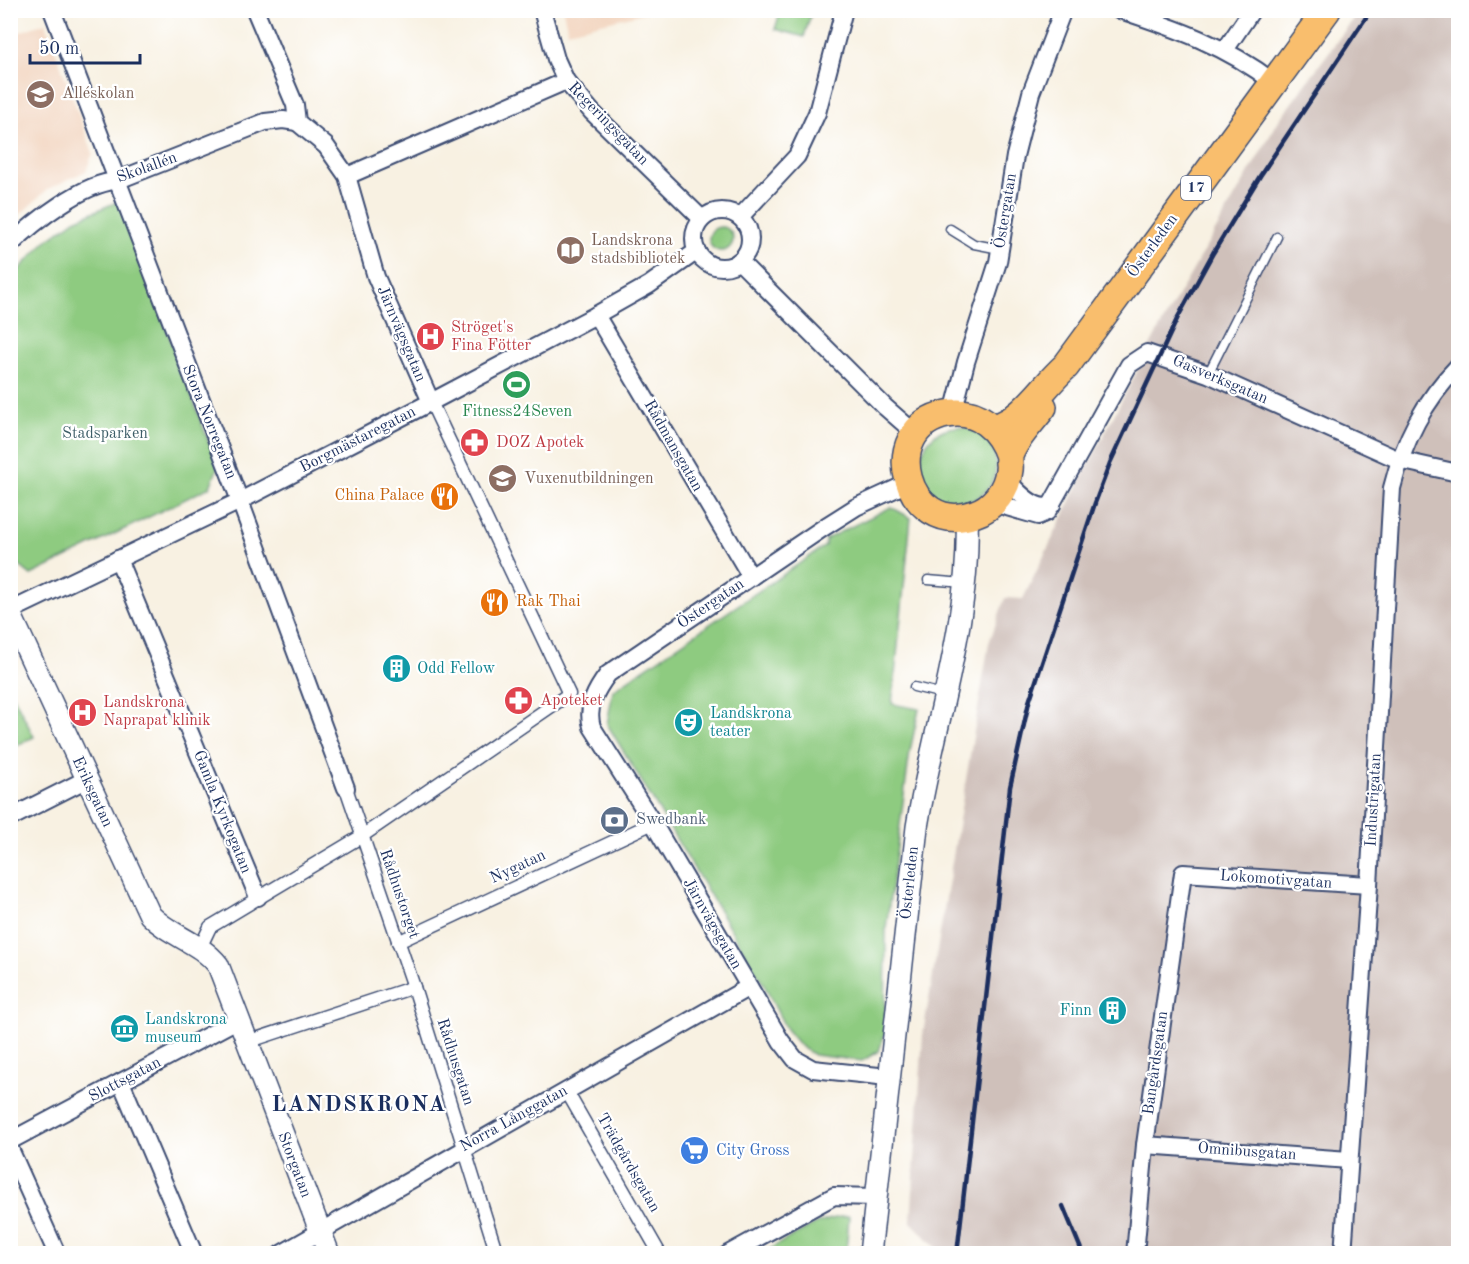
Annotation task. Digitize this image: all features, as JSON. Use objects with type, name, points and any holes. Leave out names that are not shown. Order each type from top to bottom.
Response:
[{"type":"main road","name":"Österleden","points":[[994,428],[1022,414],[1066,366],[1327,10]]},
{"type":"main road","name":"Österleden","points":[[993,503],[1008,468],[1051,397],[1066,366]]},
{"type":"main road","points":[[993,503],[968,516],[949,516],[932,510],[918,499],[908,483],[906,458],[916,434],[932,420],[953,413],[975,416],[994,428],[1002,439],[1008,468]]},
{"type":"street","name":"Stora Norregatan","points":[[52,10],[240,501],[362,836]]},
{"type":"street","points":[[255,10],[295,105],[297,122]]},
{"type":"street","name":"Regeringsgatan","points":[[542,10],[556,59],[566,81],[592,111],[702,219]]},
{"type":"street","points":[[740,217],[797,156],[817,112],[844,10]]},
{"type":"street","name":"Östergatan","points":[[953,413],[966,362],[992,287],[1015,156],[1026,113],[1063,10]]},
{"type":"street","points":[[1120,10],[1197,36],[1225,50],[1274,82]]},
{"type":"street","points":[[1225,50],[1252,10]]},
{"type":"street","points":[[347,176],[566,81]]},
{"type":"street","name":"Skolallén","points":[[10,245],[45,216],[102,182],[116,181],[265,122],[282,120],[297,122]]},
{"type":"street","name":"Järnvägsgatan","points":[[297,122],[326,146],[347,176],[376,277],[431,402],[569,694],[362,836]]},
{"type":"street","points":[[721,211],[740,217],[749,231],[750,242],[747,253],[739,261],[726,267],[716,266],[703,259],[697,251],[695,235],[702,219],[721,211]]},
{"type":"street","name":"Borgmästaregatan","points":[[10,612],[240,501],[431,402],[649,285],[697,251]]},
{"type":"street","points":[[739,261],[885,408],[916,434]]},
{"type":"street","name":"Rådmansgatan","points":[[596,315],[751,577]]},
{"type":"street","name":"Gasverksgatan","points":[[1055,502],[1134,359],[1142,354],[1153,353],[1208,374],[1399,460],[1458,473]]},
{"type":"street","name":"Industrigatan","points":[[1343,1254],[1369,885],[1392,488],[1399,460],[1418,417],[1443,382],[1458,366]]},
{"type":"street","points":[[1008,468],[1036,505],[1044,508],[1055,502]]},
{"type":"street","name":"Östergatan","points":[[591,705],[600,684],[608,674],[856,507],[908,483]]},
{"type":"street","points":[[993,503],[1038,516],[1047,512],[1055,502]]},
{"type":"street","name":"Österleden","points":[[870,1254],[917,827],[944,694],[960,629],[968,516]]},
{"type":"street","name":"Gamla Kyrkogatan","points":[[118,559],[258,897]]},
{"type":"street","name":"Eriksgatan","points":[[10,612],[150,915],[162,927],[200,948]]},
{"type":"street","name":"Järnvägsgatan","points":[[591,705],[589,716],[592,727],[653,823],[749,987],[795,1059],[813,1069],[888,1077]]},
{"type":"street","points":[[10,818],[86,780]]},
{"type":"street","name":"Nygatan","points":[[398,942],[653,823]]},
{"type":"street","name":"Rådhustorget","points":[[200,948],[210,927],[362,836],[414,987]]},
{"type":"street","name":"Lokomotivgatan","points":[[1183,873],[1369,885]]},
{"type":"street","name":"Bangårdsgatan","points":[[1135,1254],[1145,1145],[1183,873]]},
{"type":"street","name":"Storgatan","points":[[200,948],[218,965],[329,1254]]},
{"type":"street","points":[[247,1042],[414,987]]},
{"type":"street","name":"Rådhusgatan","points":[[414,987],[497,1254]]},
{"type":"street","name":"Norra Långgatan","points":[[281,1254],[749,987]]},
{"type":"street","name":"Slottsgatan","points":[[10,1141],[238,1019]]},
{"type":"street","points":[[121,1082],[194,1254]]},
{"type":"street","name":"Trädgårdsgatan","points":[[566,1090],[660,1254]]},
{"type":"street","name":"Omnibusgatan","points":[[1145,1145],[1349,1160]]},
{"type":"street","points":[[10,1149],[57,1254]]},
{"type":"street","points":[[728,1254],[834,1197],[876,1197]]},
{"type":"lane","points":[[950,229],[974,244],[1000,249]]},
{"type":"lane","points":[[1208,374],[1277,237]]},
{"type":"lane","points":[[928,580],[965,583]]},
{"type":"lane","points":[[914,687],[944,694]]},
{"type":"shaded area","points":[[563,10],[652,11],[568,31]]},
{"type":"shaded area","points":[[1359,11],[1458,11],[1458,1253],[935,1253],[936,1247],[911,1222],[923,1034],[989,643],[1005,598],[1023,599],[1086,469],[1158,331],[1279,120]]},
{"type":"shaded area","name":"Alléskolan","points":[[45,23],[93,153],[86,171],[48,189],[11,223],[11,35]]},
{"type":"green space","points":[[781,10],[812,11],[804,37],[775,29]]},
{"type":"green space","name":"Stadsparken","points":[[119,201],[218,467],[210,487],[31,575],[11,559],[11,278],[45,242],[75,220]]},
{"type":"green space","points":[[721,227],[730,230],[733,239],[730,248],[721,251],[712,248],[709,239],[712,230]]},
{"type":"green space","points":[[958,427],[972,430],[985,438],[993,451],[996,465],[993,479],[985,492],[972,500],[958,503],[944,500],[931,492],[923,479],[920,465],[923,451],[931,438],[944,430]]},
{"type":"green space","points":[[891,507],[911,518],[892,704],[919,709],[910,751],[886,928],[885,1033],[879,1051],[862,1061],[814,1055],[801,1047],[786,1029],[763,983],[607,724],[613,690],[825,546],[826,539]]},
{"type":"green space","points":[[10,689],[34,737],[11,748],[10,748]]},
{"type":"green space","points":[[849,1216],[846,1253],[763,1253],[815,1225]]},
{"type":"railway","points":[[957,1254],[1010,787],[1029,702],[1095,503],[1110,463],[1178,317],[1213,253],[1260,176],[1371,10]]},
{"type":"railway","points":[[1063,1206],[1083,1254]]},
{"type":"place","name":"Alléskolan","points":[[41,94]]},
{"type":"place","name":"Landskrona stadsbibliotek","points":[[570,250]]},
{"type":"place","name":"Ströget's Fina Fötter","points":[[430,337]]},
{"type":"place","name":"Fitness24Seven","points":[[517,384]]},
{"type":"place","name":"DOZ Apotek","points":[[475,443]]},
{"type":"place","name":"Vuxenutbildningen","points":[[503,479]]},
{"type":"place","name":"China Palace","points":[[445,496]]},
{"type":"place","name":"Rak Thai","points":[[495,602]]},
{"type":"place","name":"Odd Fellow","points":[[396,669]]},
{"type":"place","name":"Apoteket","points":[[519,701]]},
{"type":"place","name":"Landskrona Naprapat klinik","points":[[82,712]]},
{"type":"place","name":"Landskrona teater","points":[[689,723]]},
{"type":"place","name":"Swedbank","points":[[615,820]]},
{"type":"place","name":"Finn","points":[[1113,1011]]},
{"type":"place","name":"Landskrona museum","points":[[124,1029]]},
{"type":"place","name":"City Gross","points":[[695,1151]]},
{"type":"district","name":"LANDSKRONA","points":[[359,1105]]}]
